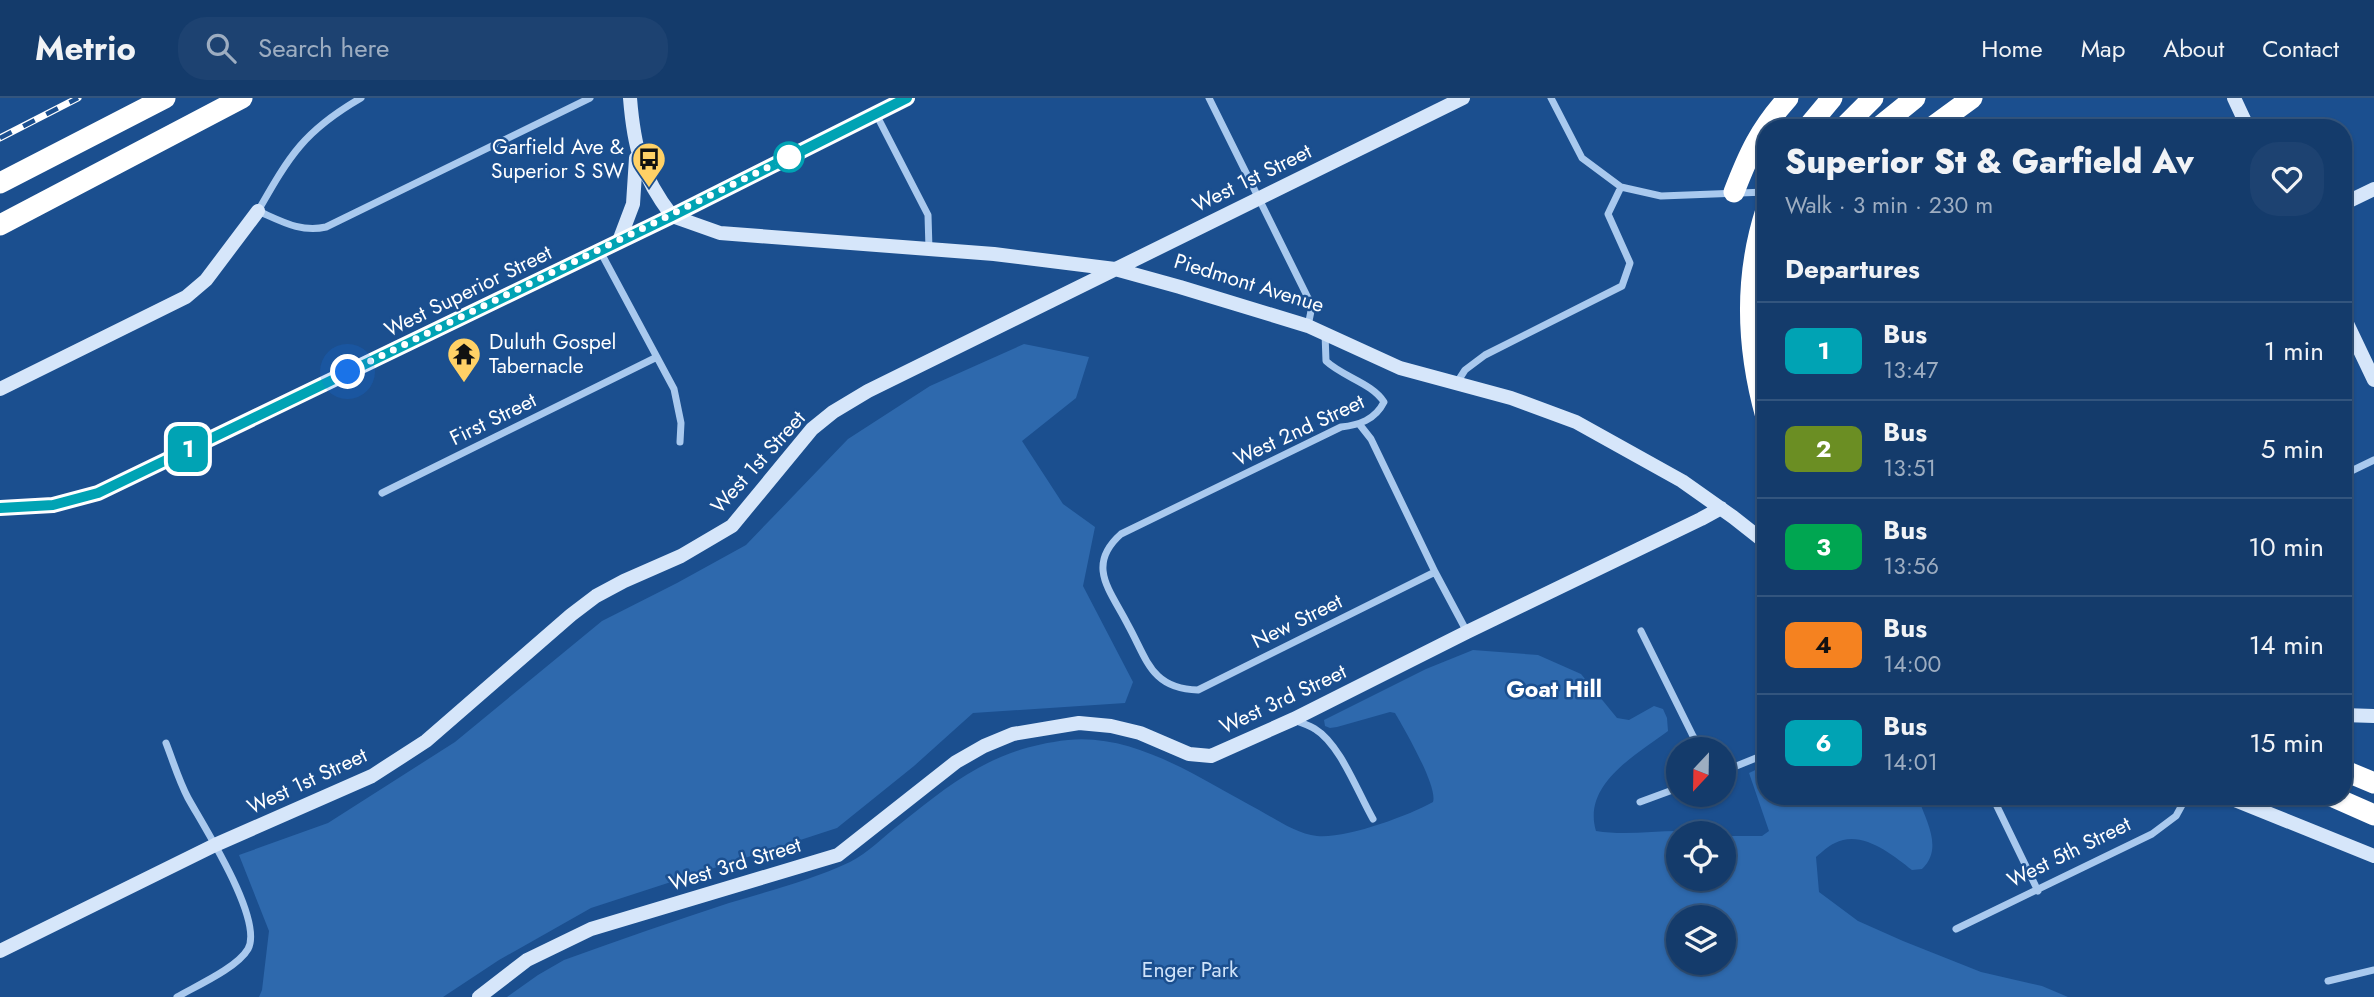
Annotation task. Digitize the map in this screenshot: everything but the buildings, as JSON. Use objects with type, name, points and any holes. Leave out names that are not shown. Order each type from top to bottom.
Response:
[{"type":"highway","points":[[0,183],[165,98]]},
{"type":"highway","points":[[0,225],[242,98]]},
{"type":"highway","points":[[1770,119],[1788,98]]},
{"type":"highway","points":[[1814,119],[1832,98]]},
{"type":"highway","points":[[1852,119],[1873,98]]},
{"type":"highway","points":[[1889,119],[1914,98]]},
{"type":"highway","points":[[1943,119],[1972,98]]},
{"type":"highway","points":[[1734,192],[1757,138]]},
{"type":"highway","points":[[1757,244],[1751,286],[1750,323],[1757,347],[1757,385]]},
{"type":"highway","points":[[2352,774],[2374,783]]},
{"type":"highway","points":[[2351,805],[2374,815]]},
{"type":"street","points":[[0,389],[186,297],[206,280],[258,211],[298,147],[326,120],[362,98]]},
{"type":"street","points":[[258,211],[299,228],[313,230],[326,227],[590,98]]},
{"type":"street","points":[[630,98],[632,123],[644,172],[672,216]]},
{"type":"street","name":"West Superior Street","points":[[0,508],[53,505],[98,493],[672,216],[907,98]]},
{"type":"street","points":[[1209,98],[1312,306],[1308,326]]},
{"type":"street","name":"West 1st Street","points":[[0,951],[215,845],[372,776],[426,741],[596,596],[681,556],[733,526],[812,429],[868,391],[1463,98]]},
{"type":"street","points":[[1551,98],[1582,158],[1621,187],[1661,196],[1757,192]]},
{"type":"street","points":[[2234,98],[2244,119]]},
{"type":"street","points":[[876,114],[928,215],[929,249]]},
{"type":"street","points":[[619,241],[634,204],[637,149]]},
{"type":"street","points":[[1456,384],[1465,370],[1485,355],[1622,286],[1630,263],[1608,214],[1621,187]]},
{"type":"street","points":[[2352,200],[2374,189]]},
{"type":"street","name":"Piedmont Avenue","points":[[672,216],[720,233],[994,254],[1115,269],[1308,326],[1400,368],[1511,398],[1576,422],[1656,465],[1721,508],[1757,536]]},
{"type":"street","points":[[600,250],[674,389],[681,423],[680,442]]},
{"type":"street","name":"West 2nd Street","points":[[1173,686],[1156,676],[1147,665],[1104,581],[1104,557],[1110,544],[1121,534],[1341,427],[1360,425],[1380,411],[1384,402],[1379,394],[1336,371],[1326,361],[1325,332]]},
{"type":"street","points":[[2352,334],[2374,380]]},
{"type":"street","name":"First Street","points":[[382,493],[657,357]]},
{"type":"street","points":[[1360,425],[1371,439],[1467,632]]},
{"type":"street","points":[[2352,471],[2374,460]]},
{"type":"street","name":"West 3rd Street","points":[[479,997],[527,960],[591,929],[838,855],[956,762],[1013,734],[1079,723],[1111,726],[1140,733],[1189,754],[1212,756],[1294,719],[1721,508]]},
{"type":"street","name":"New Street","points":[[1173,686],[1198,690],[1435,572]]},
{"type":"street","points":[[1641,631],[1694,737]]},
{"type":"street","points":[[2352,715],[2374,716]]},
{"type":"street","points":[[1294,719],[1317,730],[1326,739],[1339,756],[1373,819]]},
{"type":"street","points":[[166,743],[187,795],[215,845],[249,918],[251,937],[248,948],[236,962],[177,997]]},
{"type":"street","points":[[1736,766],[1757,758]]},
{"type":"street","points":[[1640,802],[1666,792]]},
{"type":"street","points":[[1996,805],[2038,891]]},
{"type":"street","name":"West 5th Street","points":[[1956,929],[2161,829],[2176,816],[2182,805]]},
{"type":"street","points":[[2247,805],[2374,856]]},
{"type":"street","points":[[2328,981],[2374,970]]},
{"type":"green space","points":[[1024,344],[1089,357],[1076,398],[1022,441],[1063,504],[1095,527],[1083,586],[1133,682],[1125,703],[973,713],[914,766],[837,828],[591,908],[499,960],[443,997],[259,997],[269,931],[239,855],[328,823],[455,742],[602,621],[746,545],[848,439],[930,386]]},
{"type":"green space","name":"Enger Park","points":[[1473,650],[1538,655],[1581,674],[1617,718],[1629,720],[1654,706],[1663,709],[1668,731],[1615,772],[1597,799],[1594,814],[1596,831],[1666,831],[1666,891],[1736,891],[1736,836],[1762,836],[1769,831],[1760,805],[1921,805],[1932,844],[1932,853],[1922,869],[1912,870],[1886,851],[1866,841],[1845,839],[1816,857],[1819,892],[1858,921],[1903,941],[1981,972],[2042,986],[2068,997],[507,997],[564,960],[708,910],[806,880],[850,862],[977,768],[997,758],[1042,744],[1093,740],[1143,751],[1168,761],[1287,826],[1310,835],[1329,836],[1359,830],[1393,820],[1433,802],[1431,784],[1420,758],[1395,713],[1390,712],[1337,727],[1325,726],[1324,720],[1426,669]]},
{"type":"green space","points":[[1757,769],[1757,796],[1749,773]]},
{"type":"railway","points":[[0,138],[78,98]]},
{"type":"bus line","name":"1","points":[[0,508],[53,505],[98,493],[672,216],[907,98]]},
{"type":"place","name":"Garfield Ave & Superior S SW","points":[[649,189]]},
{"type":"place","name":"Duluth Gospel Tabernacle","points":[[464,384]]},
{"type":"district","name":"Goat Hill","points":[[1554,689]]},
{"type":"route","points":[[348,372],[789,157]]}]
